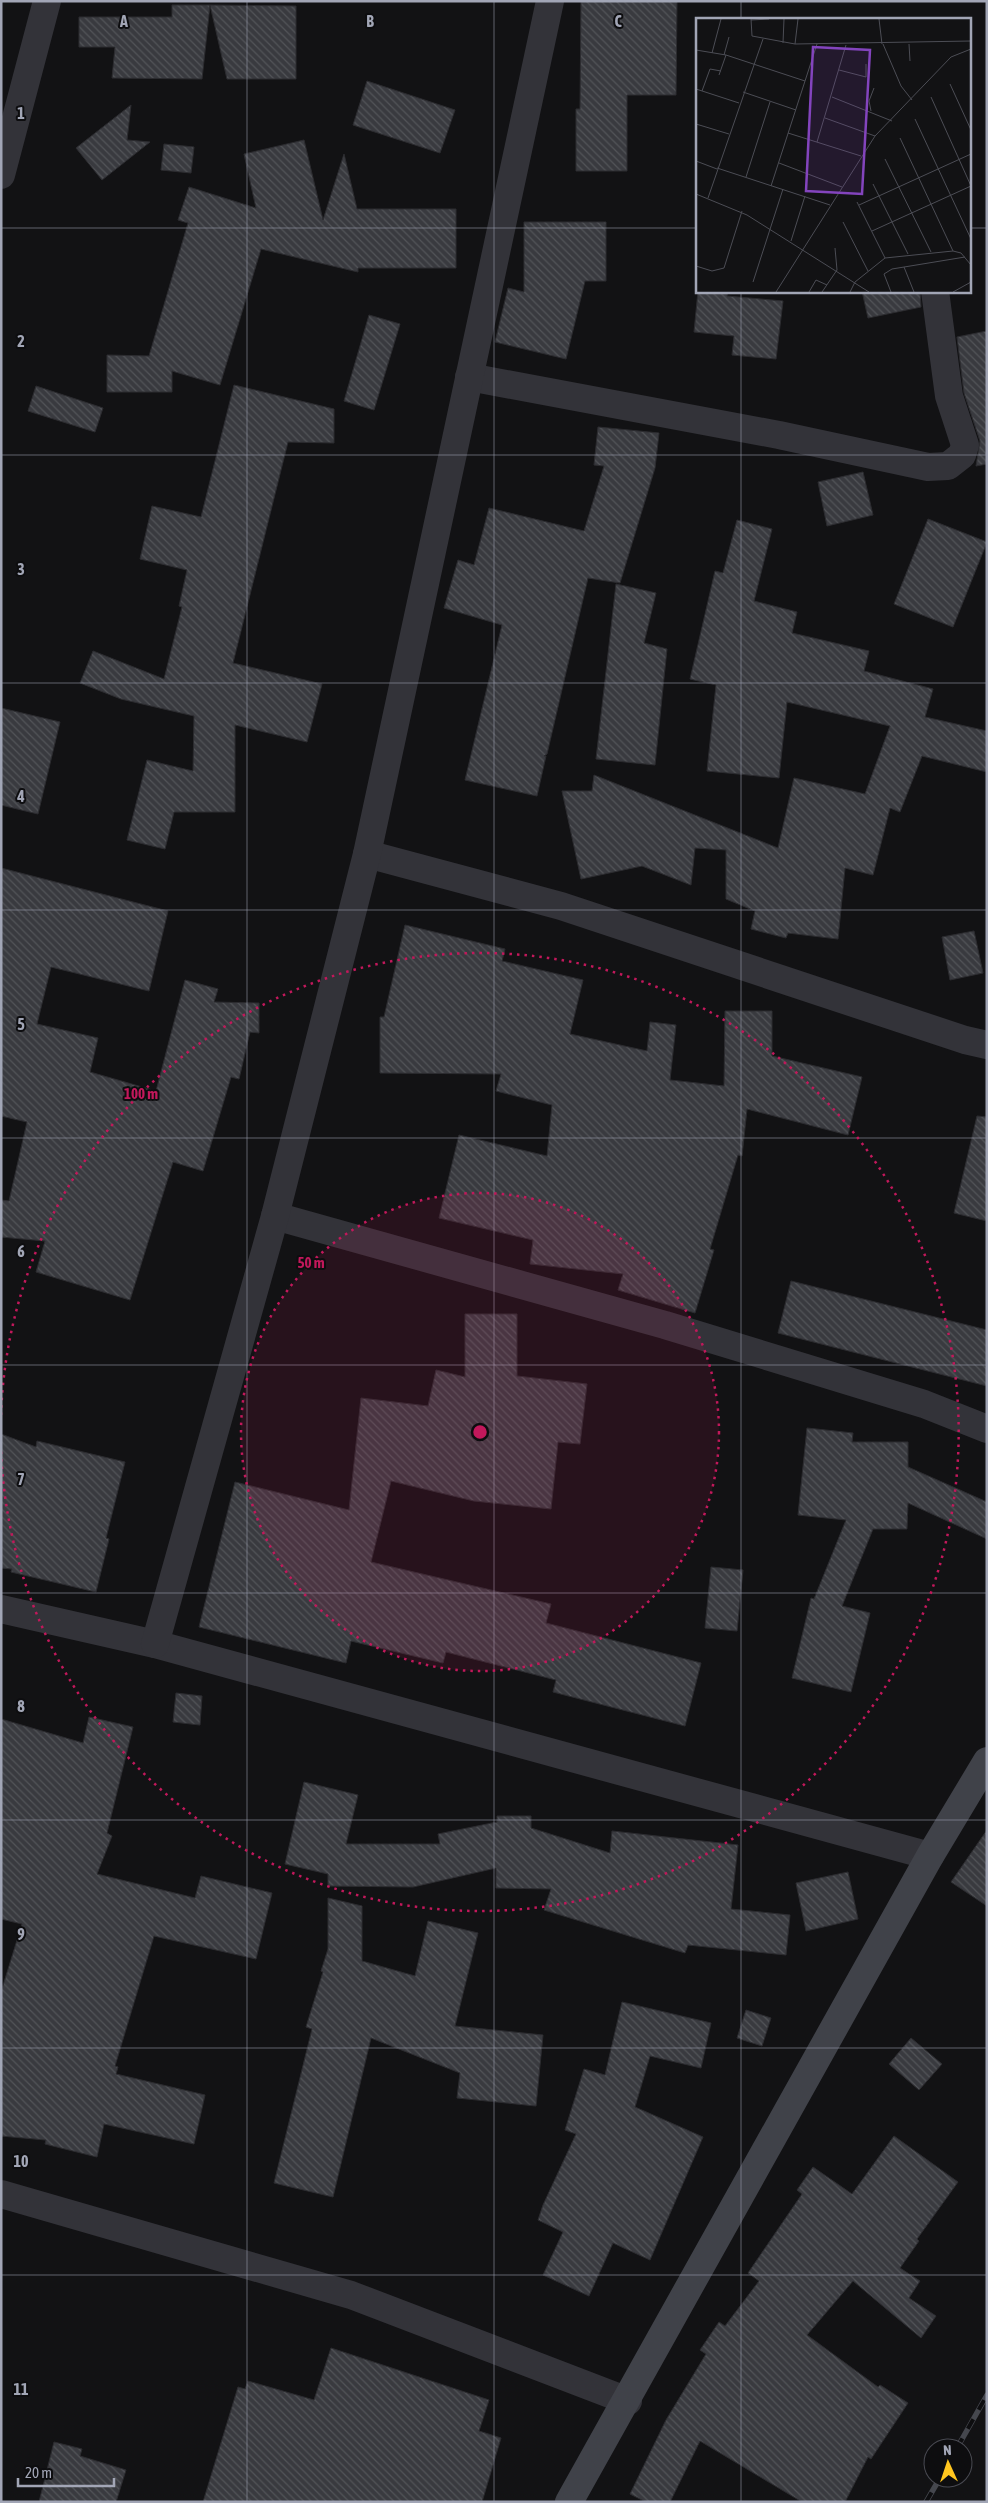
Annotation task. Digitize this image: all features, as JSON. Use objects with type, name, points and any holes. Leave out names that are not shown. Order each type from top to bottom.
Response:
[{"type":"street","points":[[1,175],[47,1]]},
{"type":"street","points":[[155,1644],[275,1216],[367,854],[550,1]]},
{"type":"street","points":[[470,377],[779,435],[928,467],[948,466],[962,455],[965,445],[949,396],[935,292]]},
{"type":"street","points":[[367,854],[561,906],[965,1040],[987,1045]]},
{"type":"street","points":[[275,1216],[674,1328],[924,1404],[987,1429]]},
{"type":"street","points":[[1,1608],[155,1644],[930,1856]]},
{"type":"street","points":[[569,2502],[628,2401],[930,1856],[987,1762]]},
{"type":"street","points":[[1,2194],[351,2295],[628,2401]]},
{"type":"building","points":[[581,1],[677,1],[676,95],[627,95],[627,171],[576,171],[576,109],[580,109]]},
{"type":"building","points":[[172,5],[210,5],[202,79],[112,78],[115,47],[79,47],[79,17],[172,17]]},
{"type":"building","points":[[210,5],[296,6],[296,79],[227,79]]},
{"type":"building","points":[[367,81],[455,110],[440,153],[353,125]]},
{"type":"building","points":[[131,105],[127,140],[150,142],[102,180],[76,148]]},
{"type":"building","points":[[304,140],[323,220],[344,154],[357,209],[456,209],[456,268],[358,268],[358,272],[261,249],[220,385],[172,371],[172,392],[107,392],[107,355],[149,356],[188,223],[178,220],[189,187],[256,208],[244,154]]},
{"type":"building","points":[[164,144],[194,147],[191,173],[161,170]]},
{"type":"building","points":[[524,222],[606,222],[606,281],[585,281],[566,359],[495,342],[508,288],[524,292]]},
{"type":"building","points":[[698,292],[728,292],[727,296],[783,301],[776,359],[732,355],[734,336],[694,332]]},
{"type":"building","points":[[862,292],[920,292],[921,307],[868,318]]},
{"type":"building","points":[[369,315],[400,324],[374,410],[344,401]]},
{"type":"building","points":[[987,331],[987,464],[976,466],[980,441],[964,393],[957,337]]},
{"type":"building","points":[[234,385],[334,409],[334,443],[288,442],[233,663],[322,684],[307,742],[235,725],[235,812],[174,812],[165,849],[127,840],[147,760],[193,771],[194,716],[121,699],[80,683],[93,651],[164,679],[182,607],[179,606],[187,570],[140,559],[152,506],[201,517]]},
{"type":"building","points":[[36,386],[103,408],[95,432],[28,411]]},
{"type":"building","points":[[598,427],[659,433],[655,468],[620,583],[588,578],[547,754],[544,756],[546,756],[537,796],[465,780],[502,625],[444,608],[458,560],[474,565],[489,508],[584,531],[604,466],[594,465]]},
{"type":"building","points":[[863,472],[873,515],[827,526],[818,482]]},
{"type":"building","points":[[928,519],[987,542],[953,627],[894,604]]},
{"type":"building","points":[[737,520],[772,529],[754,601],[797,612],[792,633],[869,651],[864,671],[933,689],[925,717],[987,731],[987,772],[922,756],[900,812],[890,808],[873,875],[845,868],[838,939],[788,933],[786,938],[751,929],[755,911],[726,899],[726,850],[695,848],[691,885],[642,866],[581,879],[562,791],[592,791],[594,775],[778,848],[794,778],[865,794],[890,726],[787,702],[779,778],[707,771],[716,685],[690,679],[715,571],[723,573]]},
{"type":"building","points":[[616,584],[656,593],[644,643],[667,649],[655,765],[596,759]]},
{"type":"building","points":[[1,708],[60,722],[38,814],[1,805]]},
{"type":"building","points":[[1,868],[168,911],[149,991],[51,967],[37,1024],[98,1038],[90,1072],[156,1091],[185,980],[218,989],[214,1002],[259,1003],[259,1033],[250,1032],[239,1079],[231,1077],[203,1171],[173,1162],[130,1300],[36,1272],[45,1241],[1,1237],[1,1200],[9,1201],[27,1122],[1,1116]]},
{"type":"building","points":[[405,925],[505,949],[502,961],[583,980],[570,1034],[647,1051],[650,1022],[676,1025],[670,1080],[724,1086],[725,1011],[772,1011],[772,1056],[862,1077],[848,1135],[747,1109],[742,1156],[738,1155],[710,1249],[714,1250],[695,1313],[618,1290],[623,1274],[530,1264],[533,1240],[439,1218],[459,1135],[547,1156],[552,1105],[496,1091],[501,1074],[380,1073],[380,1017],[384,1017]]},
{"type":"building","points":[[974,931],[983,973],[950,980],[942,937]]},
{"type":"building","points":[[977,1116],[987,1117],[987,1221],[954,1213]]},
{"type":"building","points":[[791,1281],[987,1330],[987,1386],[778,1333]]},
{"type":"building","points":[[465,1314],[517,1314],[517,1376],[587,1384],[580,1444],[558,1442],[551,1509],[474,1501],[391,1481],[371,1562],[551,1604],[546,1623],[701,1663],[685,1726],[553,1692],[556,1680],[446,1652],[443,1663],[351,1641],[346,1663],[199,1627],[235,1482],[349,1510],[361,1398],[428,1406],[436,1370],[465,1377]]},
{"type":"building","points":[[807,1428],[853,1433],[852,1442],[908,1442],[908,1467],[987,1502],[987,1539],[908,1503],[907,1529],[873,1529],[842,1606],[870,1613],[851,1692],[792,1678],[811,1598],[814,1599],[846,1520],[798,1515]]},
{"type":"building","points":[[1,1434],[36,1447],[37,1441],[125,1462],[106,1538],[109,1539],[96,1592],[11,1572],[12,1569],[1,1568]]},
{"type":"building","points":[[711,1567],[743,1570],[737,1631],[705,1628]]},
{"type":"building","points":[[176,1693],[202,1696],[200,1725],[173,1722]]},
{"type":"building","points":[[89,1717],[133,1727],[107,1833],[112,1836],[97,1874],[195,1898],[201,1876],[272,1893],[256,1959],[154,1936],[115,2066],[118,2067],[116,2074],[205,2095],[194,2144],[104,2124],[97,2157],[45,2144],[46,2140],[1,2136],[1,1992],[22,1924],[1,1919],[1,1719],[83,1743]]},
{"type":"building","points":[[304,1782],[358,1795],[346,1844],[440,1844],[438,1834],[497,1822],[497,1816],[531,1816],[531,1828],[610,1853],[612,1831],[738,1845],[731,1909],[790,1915],[786,1955],[688,1945],[685,1953],[544,1910],[551,1889],[496,1888],[496,1868],[413,1887],[328,1886],[328,1874],[285,1864]]},
{"type":"building","points":[[987,1830],[987,1906],[951,1882]]},
{"type":"building","points":[[848,1872],[858,1919],[806,1931],[796,1883]]},
{"type":"building","points":[[328,1898],[362,1906],[362,1961],[415,1976],[428,1921],[478,1933],[455,2026],[543,2035],[536,2106],[457,2098],[460,2073],[371,2038],[333,2197],[274,2183],[312,2029],[306,2027],[328,1949]]},
{"type":"building","points":[[622,2002],[711,2023],[701,2068],[650,2056],[635,2107],[703,2137],[650,2260],[613,2243],[589,2296],[543,2275],[563,2232],[538,2220],[576,2134],[565,2130],[584,2069],[605,2075]]},
{"type":"building","points":[[746,2010],[771,2018],[762,2046],[737,2038]]},
{"type":"building","points":[[911,2038],[942,2064],[919,2090],[889,2064]]},
{"type":"building","points":[[894,2136],[958,2182],[917,2239],[919,2241],[900,2268],[920,2281],[909,2298],[936,2316],[921,2338],[853,2281],[807,2335],[878,2387],[880,2385],[908,2403],[871,2459],[868,2457],[845,2502],[802,2502],[700,2441],[670,2502],[646,2502],[630,2494],[666,2420],[706,2354],[700,2350],[719,2322],[725,2326],[759,2281],[748,2273],[802,2194],[797,2190],[813,2167],[852,2194]]},
{"type":"building","points":[[331,2348],[489,2400],[479,2431],[501,2438],[482,2502],[203,2502],[238,2387],[245,2389],[248,2381],[314,2400]]},
{"type":"building","points":[[54,2442],[82,2449],[80,2456],[126,2470],[116,2502],[39,2502]]},
{"type":"railway","points":[[963,2438],[987,2395]]},
{"type":"railway","points":[[926,2502],[934,2488]]}]
